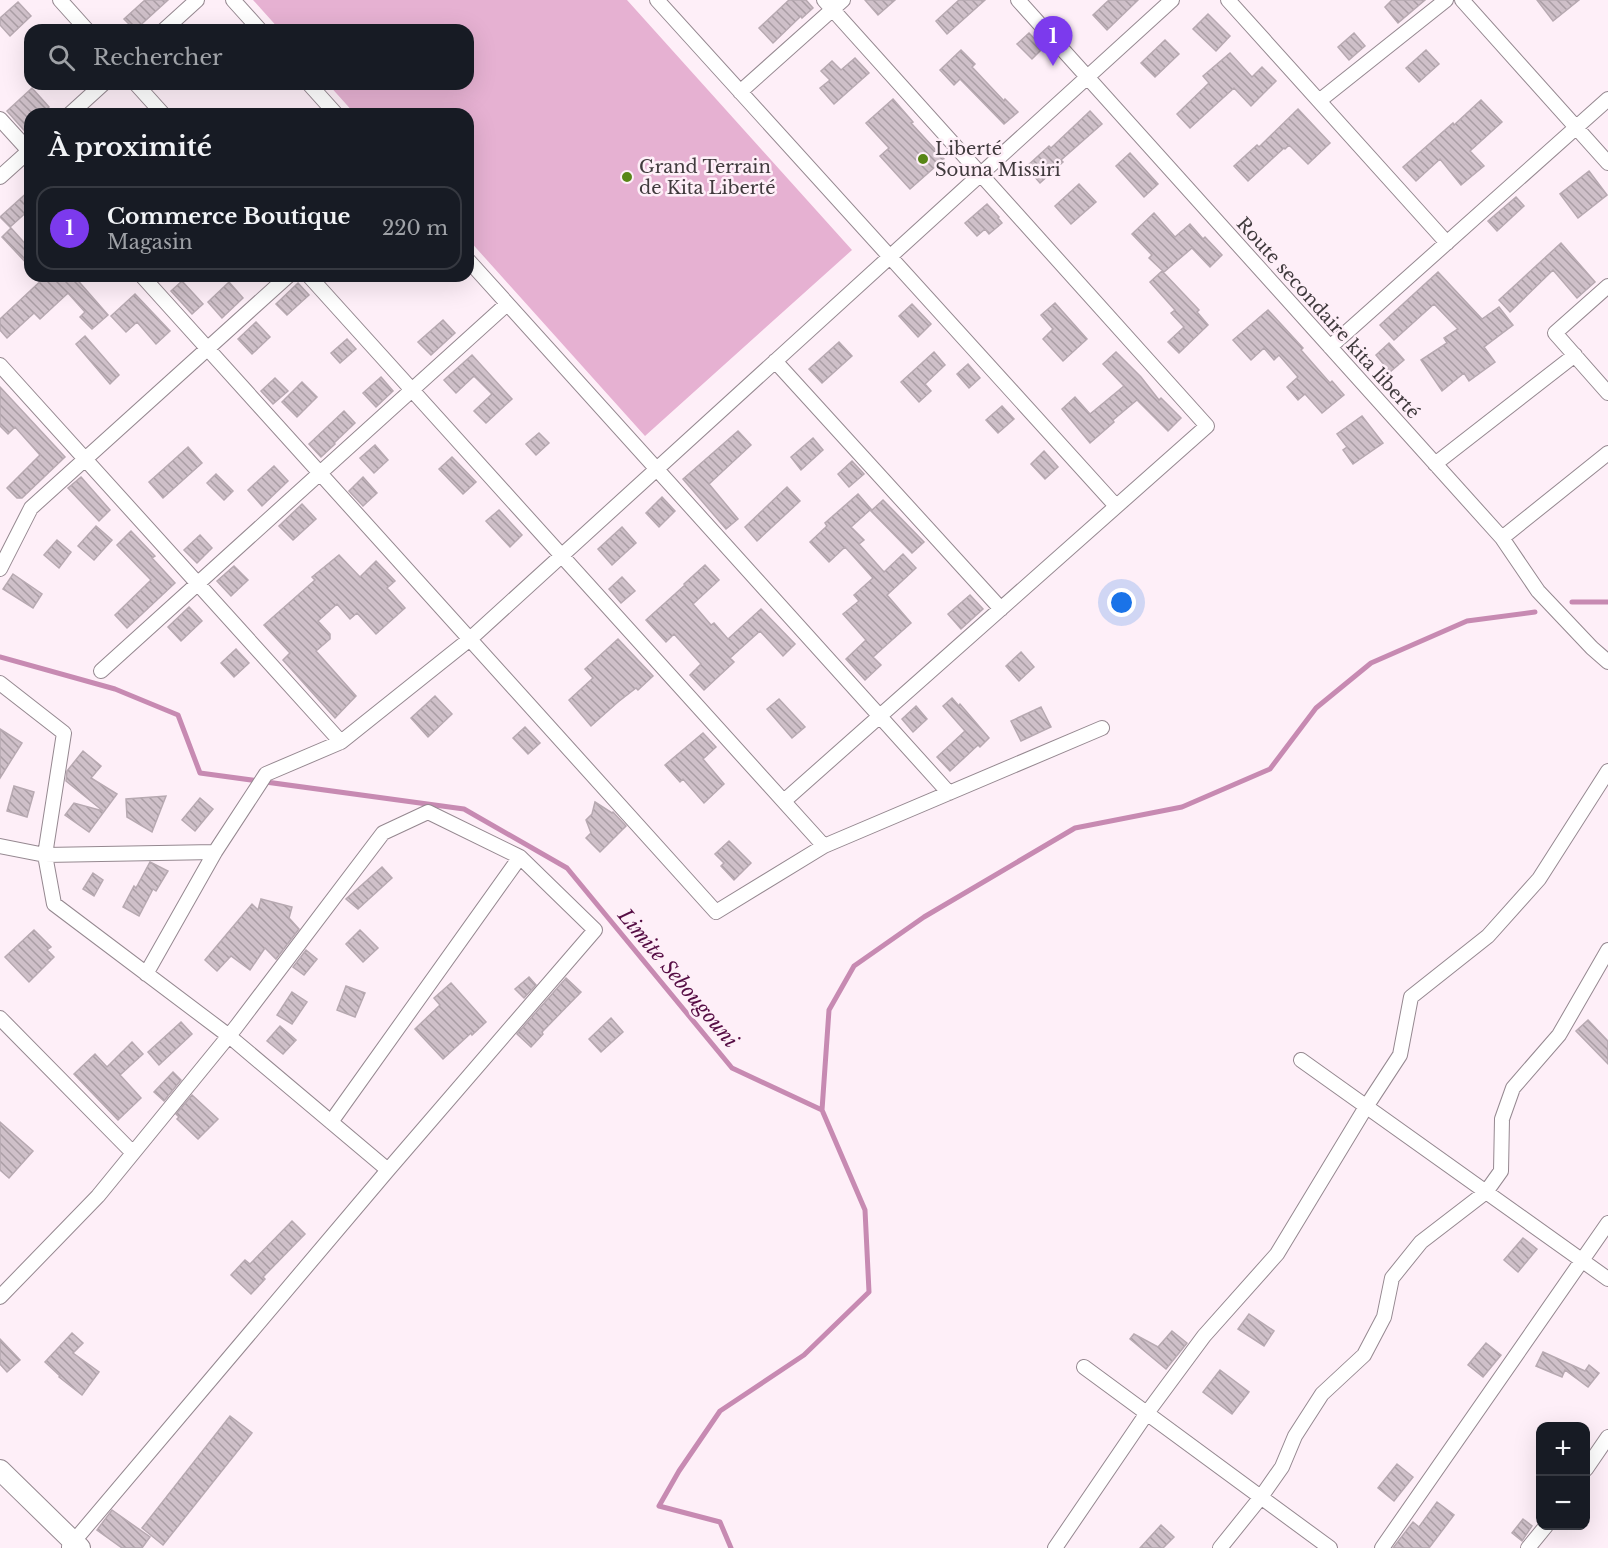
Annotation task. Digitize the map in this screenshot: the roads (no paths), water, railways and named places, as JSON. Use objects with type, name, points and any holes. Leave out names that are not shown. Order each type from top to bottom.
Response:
[{"type":"main road","points":[[0,1470],[74,1546]]},
{"type":"street","points":[[60,0],[82,24]]},
{"type":"street","points":[[171,24],[197,0]]},
{"type":"street","points":[[233,0],[255,24]]},
{"type":"street","points":[[657,0],[1116,506]]},
{"type":"street","name":"Route secondaire kita liberté","points":[[1018,0],[1502,538],[1538,591],[1608,662]]},
{"type":"street","points":[[146,974],[215,852],[266,774],[341,742],[470,639],[1172,0]]},
{"type":"street","points":[[1228,0],[1447,243]]},
{"type":"street","points":[[1319,101],[1446,0]]},
{"type":"street","points":[[1462,0],[1608,164]]},
{"type":"street","points":[[740,92],[833,3],[980,174],[1207,426],[784,801]]},
{"type":"street","points":[[77,108],[96,90]]},
{"type":"street","points":[[141,90],[158,108]]},
{"type":"street","points":[[314,90],[331,108]]},
{"type":"street","points":[[1330,347],[1608,99]]},
{"type":"street","points":[[0,119],[24,145]]},
{"type":"street","points":[[0,177],[24,156]]},
{"type":"street","points":[[474,267],[949,793]]},
{"type":"street","points":[[147,282],[716,912],[824,846],[1102,728]]},
{"type":"street","points":[[0,568],[31,508],[281,282]]},
{"type":"street","points":[[314,282],[824,846]]},
{"type":"street","points":[[1608,286],[1555,333],[1608,393]]},
{"type":"street","points":[[101,670],[507,304]]},
{"type":"street","points":[[1435,464],[1575,355]]},
{"type":"street","points":[[775,361],[1001,609]]},
{"type":"street","points":[[0,365],[341,742]]},
{"type":"street","points":[[1502,538],[1608,453]]},
{"type":"street","points":[[0,683],[64,732],[45,855],[54,904],[229,1036],[388,1170]]},
{"type":"street","points":[[1054,1548],[1147,1413],[1204,1336],[1277,1254],[1400,1055],[1410,998],[1488,936],[1539,879],[1608,771]]},
{"type":"street","points":[[0,1297],[98,1196],[229,1036],[383,833],[428,812],[520,857],[594,930],[388,1170],[74,1546]]},
{"type":"street","points":[[0,846],[45,855],[215,852]]},
{"type":"street","points":[[331,1122],[520,857]]},
{"type":"street","points":[[1220,1548],[1282,1467],[1295,1436],[1322,1394],[1364,1355],[1384,1317],[1392,1278],[1422,1242],[1486,1192],[1501,1171],[1502,1119],[1514,1088],[1559,1035],[1608,950]]},
{"type":"street","points":[[0,1018],[133,1153]]},
{"type":"street","points":[[1301,1060],[1608,1279]]},
{"type":"street","points":[[1382,1548],[1608,1223]]},
{"type":"street","points":[[1084,1367],[1330,1548]]},
{"type":"street","points":[[1590,1463],[1608,1437]]},
{"type":"street","points":[[1528,1548],[1543,1530]]},
{"type":"waterway","points":[[1572,602],[1608,602]]},
{"type":"waterway","points":[[822,1110],[829,1010],[854,966],[924,917],[1075,828],[1182,807],[1270,769],[1316,708],[1371,663],[1467,621],[1535,612]]},
{"type":"waterway","name":"Limite Sebougouni","points":[[0,657],[115,689],[178,715],[200,773],[464,809],[567,868],[732,1068],[822,1110],[865,1210],[869,1292],[804,1355],[720,1411],[679,1471],[659,1506],[720,1522],[731,1548]]},
{"type":"place","name":"Commerce Boutique","points":[[1053,66]]},
{"type":"place","name":"Liberté Souna Missiri","points":[[923,159]]},
{"type":"place","name":"Grand Terrain de Kita Liberté","points":[[627,177]]}]
